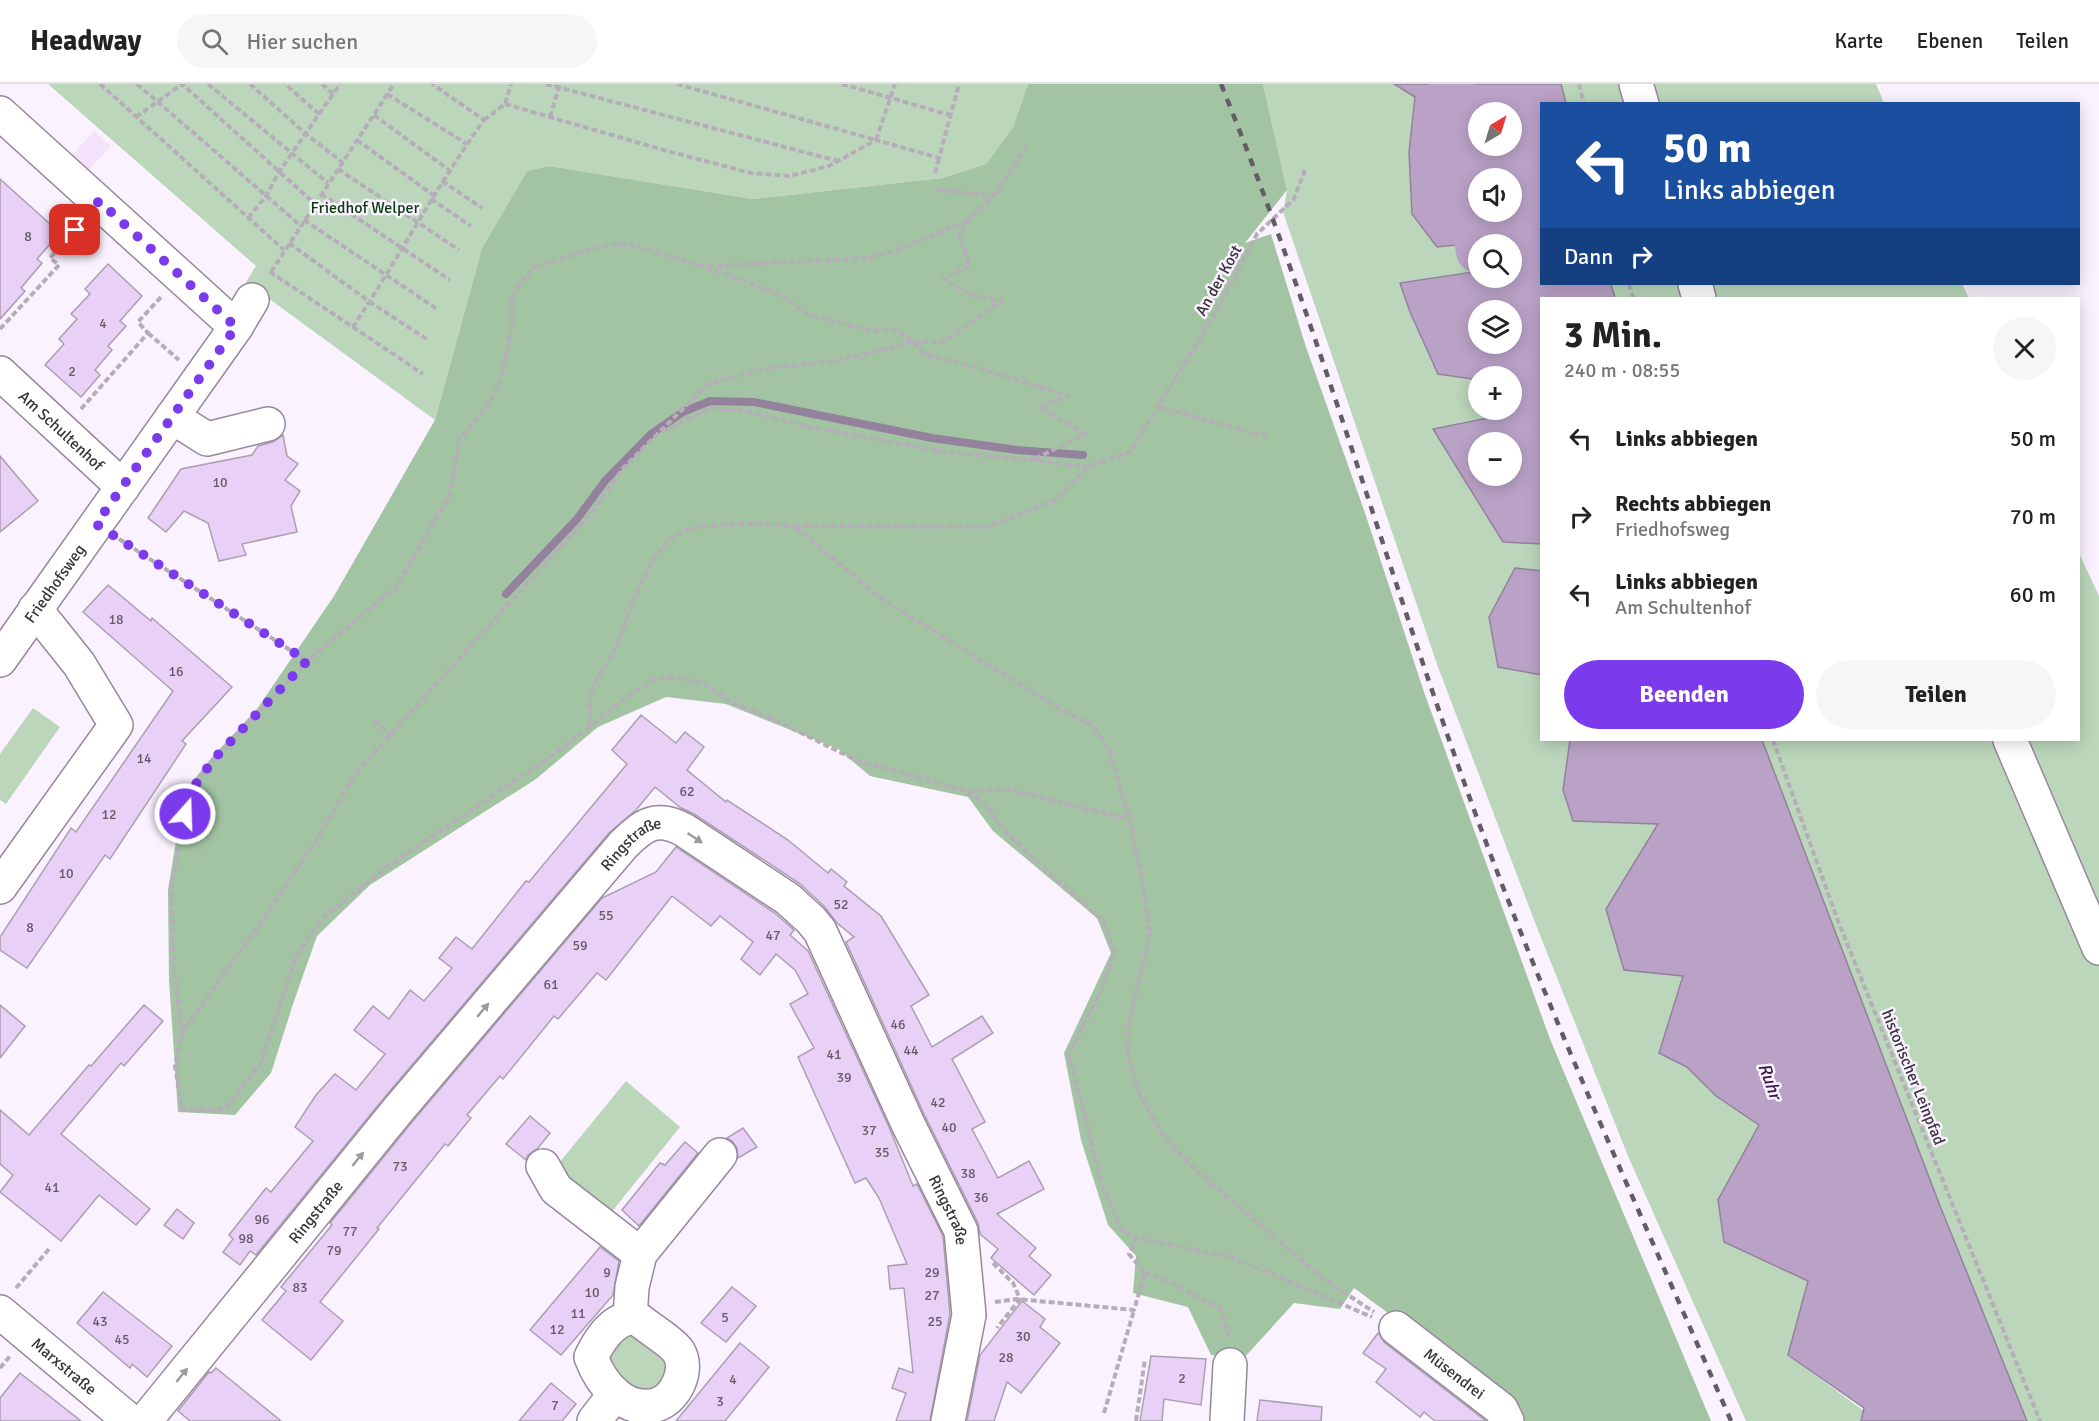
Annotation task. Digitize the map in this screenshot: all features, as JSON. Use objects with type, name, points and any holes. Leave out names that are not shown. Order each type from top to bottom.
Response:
[{"type":"street","points":[[1636,84],[1641,102]]},
{"type":"street","points":[[0,112],[180,276],[244,313]]},
{"type":"street","name":"Friedhofsweg","points":[[0,660],[244,313]]},
{"type":"street","name":"Am Schultenhof","points":[[0,373],[123,487]]},
{"type":"street","points":[[172,417],[207,439],[268,424]]},
{"type":"street","points":[[0,887],[116,725],[79,664],[35,609]]},
{"type":"street","points":[[2010,741],[2099,948]]},
{"type":"street","name":"Ringstraße","points":[[145,1421],[398,1110],[615,854],[635,833],[656,822],[684,830],[788,899],[820,931],[908,1124],[961,1231],[969,1314],[948,1421]]},
{"type":"street","points":[[630,1318],[632,1287],[640,1254],[720,1155]]},
{"type":"street","points":[[543,1166],[556,1189],[640,1254]]},
{"type":"street","name":"Marxstraße","points":[[7,1301],[130,1421]]},
{"type":"street","points":[[622,1319],[638,1319],[678,1351],[682,1362],[682,1377],[669,1397],[657,1404],[628,1404],[615,1394],[604,1384],[591,1357],[598,1343],[612,1326],[622,1319]]},
{"type":"street","name":"Müsendrei","points":[[1396,1328],[1501,1409],[1507,1421]]},
{"type":"street","points":[[1227,1421],[1230,1350]]},
{"type":"street","points":[[594,1421],[615,1394]]},
{"type":"path","points":[[100,84],[284,250]]},
{"type":"path","points":[[137,84],[301,226]]},
{"type":"path","points":[[136,117],[182,84],[315,204]]},
{"type":"path","points":[[208,84],[328,183]]},
{"type":"path","points":[[250,84],[306,134],[342,162]]},
{"type":"path","points":[[285,84],[319,114]]},
{"type":"path","points":[[322,84],[333,94]]},
{"type":"path","points":[[248,218],[266,196],[279,172],[340,84]]},
{"type":"path","points":[[244,313],[394,84]]},
{"type":"path","points":[[432,84],[484,120]]},
{"type":"path","points":[[353,327],[449,170],[484,120],[506,104],[512,84]]},
{"type":"path","points":[[546,84],[839,161]]},
{"type":"path","points":[[677,84],[939,158]]},
{"type":"path","points":[[843,84],[950,115]]},
{"type":"path","points":[[506,104],[751,173],[789,176],[829,166],[876,140],[895,84]]},
{"type":"path","points":[[935,173],[959,84]]},
{"type":"path","points":[[1579,84],[1584,102]]},
{"type":"path","points":[[550,117],[560,86]]},
{"type":"path","points":[[387,94],[467,144]]},
{"type":"path","points":[[374,116],[449,170]]},
{"type":"path","points":[[357,140],[471,226]]},
{"type":"path","points":[[182,1032],[260,924],[319,836],[354,775],[593,511],[623,468],[708,384],[768,368],[830,362],[913,342],[942,342],[1002,301],[971,295],[943,279],[970,266],[959,234],[968,221],[994,196],[1029,143]]},
{"type":"path","points":[[338,169],[459,250]]},
{"type":"path","name":"An der Kost","points":[[1087,467],[1130,452],[1216,312],[1257,234],[1294,199],[1305,170]]},
{"type":"path","points":[[442,181],[482,208]]},
{"type":"path","points":[[933,189],[994,196]]},
{"type":"path","points":[[321,194],[450,280]]},
{"type":"path","points":[[0,329],[59,265],[51,258],[99,201]]},
{"type":"path","points":[[304,220],[437,309]]},
{"type":"path","points":[[706,267],[869,258],[905,247],[968,221]]},
{"type":"path","points":[[289,243],[370,302],[428,340]]},
{"type":"path","points":[[1033,460],[1084,434],[1040,407],[1068,396],[924,354],[896,329],[872,331],[807,314],[780,294],[706,267],[624,243],[595,248],[533,268],[520,284],[511,302],[513,321],[499,385],[488,405],[459,440],[450,495],[396,587],[307,661],[214,759],[188,795],[171,890],[175,979],[182,1032],[176,1066],[182,1110],[226,1109],[261,1062],[296,956],[321,920],[384,869],[557,753],[633,692],[654,680],[674,677],[705,684],[726,699],[856,760],[967,791],[1010,790],[1129,819]]},
{"type":"path","points":[[270,272],[423,374]]},
{"type":"path","points":[[180,276],[138,322],[200,377]]},
{"type":"path","points":[[62,431],[148,333]]},
{"type":"path","points":[[1157,407],[1266,436]]},
{"type":"path","points":[[659,434],[710,408],[749,411],[805,426],[945,452],[1087,467]]},
{"type":"path","points":[[589,728],[592,690],[614,652],[640,585],[655,557],[675,535],[689,529],[710,525],[987,527],[1056,500],[1087,467]]},
{"type":"path","points":[[96,524],[307,661]]},
{"type":"path","points":[[794,526],[882,599],[1060,709],[1094,726],[1108,749],[1129,819],[1142,879],[1149,934],[1129,1022],[1128,1056],[1139,1094],[1164,1137],[1197,1172],[1325,1280],[1396,1328]]},
{"type":"path","points":[[374,721],[391,735]]},
{"type":"path","name":"historischer Leinpfad","points":[[1773,741],[1838,921],[2040,1421]]},
{"type":"path","points":[[967,791],[985,803],[1003,829],[1103,921],[1115,952],[1100,993],[1069,1054],[1102,1184],[1122,1231],[1137,1238],[1234,1258],[1396,1328]]},
{"type":"path","points":[[1137,1238],[1129,1254],[1145,1273],[1169,1281],[1220,1308],[1230,1350]]},
{"type":"path","points":[[962,1245],[980,1251],[1013,1283],[1018,1299]]},
{"type":"path","points":[[7,1301],[49,1249]]},
{"type":"path","points":[[1104,1413],[1145,1273]]},
{"type":"path","points":[[1018,1299],[1134,1310]]},
{"type":"path","points":[[994,1332],[1018,1299]]},
{"type":"path","points":[[1136,1421],[1145,1359]]},
{"type":"shaded area","points":[[94,131],[111,146],[82,177],[66,162]]},
{"type":"green space","name":"Friedhof Welper","points":[[48,84],[1028,84],[1013,127],[986,164],[942,178],[753,199],[549,166],[527,171],[482,248],[435,420],[246,282],[256,266]]},
{"type":"green space","points":[[1028,84],[1263,84],[1287,190],[1245,243],[1271,234],[1306,347],[1365,513],[1424,692],[1550,1039],[1711,1421],[1514,1421],[1497,1393],[1354,1288],[1340,1309],[1294,1303],[1243,1359],[1211,1355],[1188,1307],[1133,1293],[1136,1256],[1108,1225],[1081,1140],[1064,1053],[1111,953],[1097,918],[993,831],[968,797],[870,776],[838,749],[726,704],[666,697],[598,727],[536,779],[370,885],[317,936],[271,1073],[235,1115],[178,1112],[169,980],[168,890],[184,792],[213,756],[257,709],[334,596],[435,420],[482,248],[527,171],[549,166],[753,199],[942,178],[986,164],[1013,127]]},
{"type":"green space","points":[[1263,84],[1394,84],[1415,97],[1409,152],[1412,214],[1437,247],[1468,244],[1468,273],[1401,283],[1438,374],[1468,378],[1468,420],[1483,420],[1433,430],[1503,542],[1540,544],[1540,571],[1515,568],[1498,667],[1540,675],[1540,741],[1570,741],[1563,790],[1659,823],[1606,909],[1683,976],[1659,1053],[1687,1067],[1716,1096],[1759,1125],[1719,1200],[1724,1242],[1808,1281],[1788,1355],[1864,1411],[1861,1421],[1746,1421],[1628,1156],[1536,925],[1438,667],[1283,212],[1287,190]]},
{"type":"green space","points":[[1561,84],[1876,84],[1884,102],[1566,102]]},
{"type":"green space","points":[[1611,285],[1962,285],[1968,297],[1615,297]]},
{"type":"green space","points":[[2080,555],[2099,596],[2099,1421],[2027,1421],[1940,1206],[1762,741],[2080,741]]},
{"type":"green space","points":[[33,708],[60,727],[6,804],[0,800],[0,754]]},
{"type":"green space","points":[[626,1081],[680,1127],[610,1214],[555,1168]]},
{"type":"green space","points":[[628,1331],[672,1361],[656,1394],[620,1383],[605,1351]]},
{"type":"water","points":[[1394,84],[1561,84],[1566,102],[1540,102],[1540,285],[1611,285],[1615,297],[1540,297],[1540,544],[1503,542],[1468,486],[1522,486],[1522,432],[1468,432],[1468,486],[1433,429],[1479,420],[1522,420],[1522,366],[1468,366],[1468,378],[1438,374],[1410,312],[1400,283],[1468,273],[1468,288],[1522,288],[1522,234],[1468,234],[1468,244],[1437,247],[1412,214],[1409,152],[1415,97]]},
{"type":"water","points":[[1515,568],[1540,571],[1540,675],[1498,667],[1489,617]]},
{"type":"water","points":[[1570,741],[1762,741],[1940,1206],[2027,1421],[1861,1421],[1864,1408],[1788,1355],[1808,1281],[1724,1242],[1718,1200],[1759,1125],[1716,1096],[1687,1067],[1659,1053],[1683,976],[1624,970],[1606,909],[1658,824],[1573,821],[1563,790]]},
{"type":"building","points":[[0,179],[60,233],[37,259],[42,263],[21,288],[25,291],[0,319]]},
{"type":"building","points":[[108,264],[142,296],[120,321],[126,326],[108,346],[112,350],[95,370],[100,375],[81,397],[45,365],[64,344],[59,339],[77,319],[71,314],[90,294],[85,289]]},
{"type":"building","points":[[283,435],[287,456],[298,464],[285,480],[300,491],[291,506],[297,532],[242,544],[246,555],[219,561],[208,523],[184,511],[166,532],[148,518],[181,469],[252,455],[258,446],[273,442]]},
{"type":"building","points":[[0,456],[38,501],[0,532]]},
{"type":"building","points":[[108,585],[151,621],[152,618],[232,687],[182,741],[186,744],[110,859],[105,855],[27,968],[0,950],[0,937],[71,828],[76,832],[173,691],[83,612]]},
{"type":"building","points":[[641,715],[676,743],[685,732],[704,747],[687,770],[726,802],[727,800],[788,840],[828,873],[831,869],[847,882],[844,886],[881,916],[929,995],[911,1006],[932,1047],[982,1016],[993,1033],[952,1059],[985,1122],[972,1129],[998,1178],[1029,1161],[1044,1189],[997,1214],[1036,1248],[1029,1256],[1051,1275],[1034,1295],[991,1258],[998,1249],[980,1234],[978,1223],[925,1116],[846,942],[854,937],[837,923],[824,906],[799,883],[694,814],[681,808],[655,787],[636,810],[609,833],[384,1098],[256,1255],[250,1251],[240,1265],[223,1252],[233,1239],[229,1235],[266,1188],[271,1192],[313,1141],[295,1127],[316,1095],[335,1074],[356,1090],[385,1054],[354,1030],[373,1006],[389,1019],[410,990],[424,1001],[452,968],[439,958],[456,937],[472,949],[526,881],[529,882],[627,764],[612,750]]},
{"type":"building","points":[[676,847],[776,914],[794,930],[790,935],[808,951],[889,1127],[913,1186],[917,1184],[943,1236],[950,1314],[930,1421],[896,1421],[906,1393],[892,1388],[899,1368],[913,1373],[904,1288],[890,1289],[888,1266],[907,1264],[879,1198],[866,1178],[855,1183],[798,1057],[814,1048],[790,1004],[808,994],[795,970],[776,954],[760,975],[741,959],[753,942],[720,916],[711,926],[672,896],[606,980],[597,973],[558,1019],[554,1016],[503,1079],[500,1076],[467,1115],[471,1118],[448,1146],[445,1144],[377,1228],[379,1229],[320,1302],[343,1321],[311,1360],[262,1320],[286,1291],[281,1287],[412,1122],[602,898],[656,872]]},
{"type":"building","points":[[0,1005],[25,1026],[0,1058]]},
{"type":"building","points":[[144,1005],[163,1021],[124,1066],[121,1063],[61,1134],[150,1209],[136,1225],[99,1195],[61,1241],[0,1192],[13,1175],[0,1164],[0,1110],[29,1135]]},
{"type":"building","points":[[530,1116],[550,1133],[538,1148],[527,1156],[526,1160],[506,1144]]},
{"type":"building","points":[[743,1128],[757,1147],[738,1158],[737,1148],[727,1138]]},
{"type":"building","points":[[685,1142],[698,1153],[639,1226],[622,1210],[660,1163],[665,1165]]},
{"type":"building","points":[[177,1209],[194,1223],[183,1239],[164,1225]]},
{"type":"building","points":[[600,1247],[619,1261],[613,1295],[561,1355],[530,1330]]},
{"type":"building","points":[[732,1287],[756,1306],[726,1342],[701,1323]]},
{"type":"building","points":[[103,1292],[172,1346],[147,1377],[132,1364],[130,1368],[77,1323]]},
{"type":"building","points":[[1022,1301],[1045,1319],[1040,1327],[1060,1343],[1021,1393],[1007,1382],[994,1421],[967,1421],[980,1355]]},
{"type":"building","points":[[1378,1333],[1385,1343],[1486,1421],[1435,1421],[1424,1412],[1420,1417],[1376,1382],[1386,1369],[1363,1353]]},
{"type":"building","points":[[740,1343],[769,1367],[725,1421],[676,1421]]},
{"type":"building","points":[[1151,1356],[1206,1359],[1201,1405],[1164,1399],[1162,1421],[1140,1421]]},
{"type":"building","points":[[216,1368],[281,1421],[190,1421],[178,1411],[209,1372],[211,1373]]},
{"type":"building","points":[[20,1373],[81,1421],[0,1421],[0,1398]]},
{"type":"building","points":[[551,1383],[576,1404],[562,1421],[519,1421]]},
{"type":"building","points":[[1260,1400],[1322,1407],[1321,1421],[1257,1421]]},
{"type":"waterway","name":"Ruhr","points":[[1451,84],[1476,234]]},
{"type":"waterway","points":[[506,594],[577,519],[605,481],[651,434],[683,412],[710,401],[754,402],[932,438],[1017,450],[1083,455]]},
{"type":"waterway","name":"Ruhr","points":[[1517,420],[1540,478]]},
{"type":"railway","points":[[1221,84],[1292,273],[1420,655],[1487,845],[1574,1063],[1731,1421]]},
{"type":"route","points":[[75,230],[99,201],[236,327],[96,524],[307,661],[214,759],[188,795],[185,814]]}]
